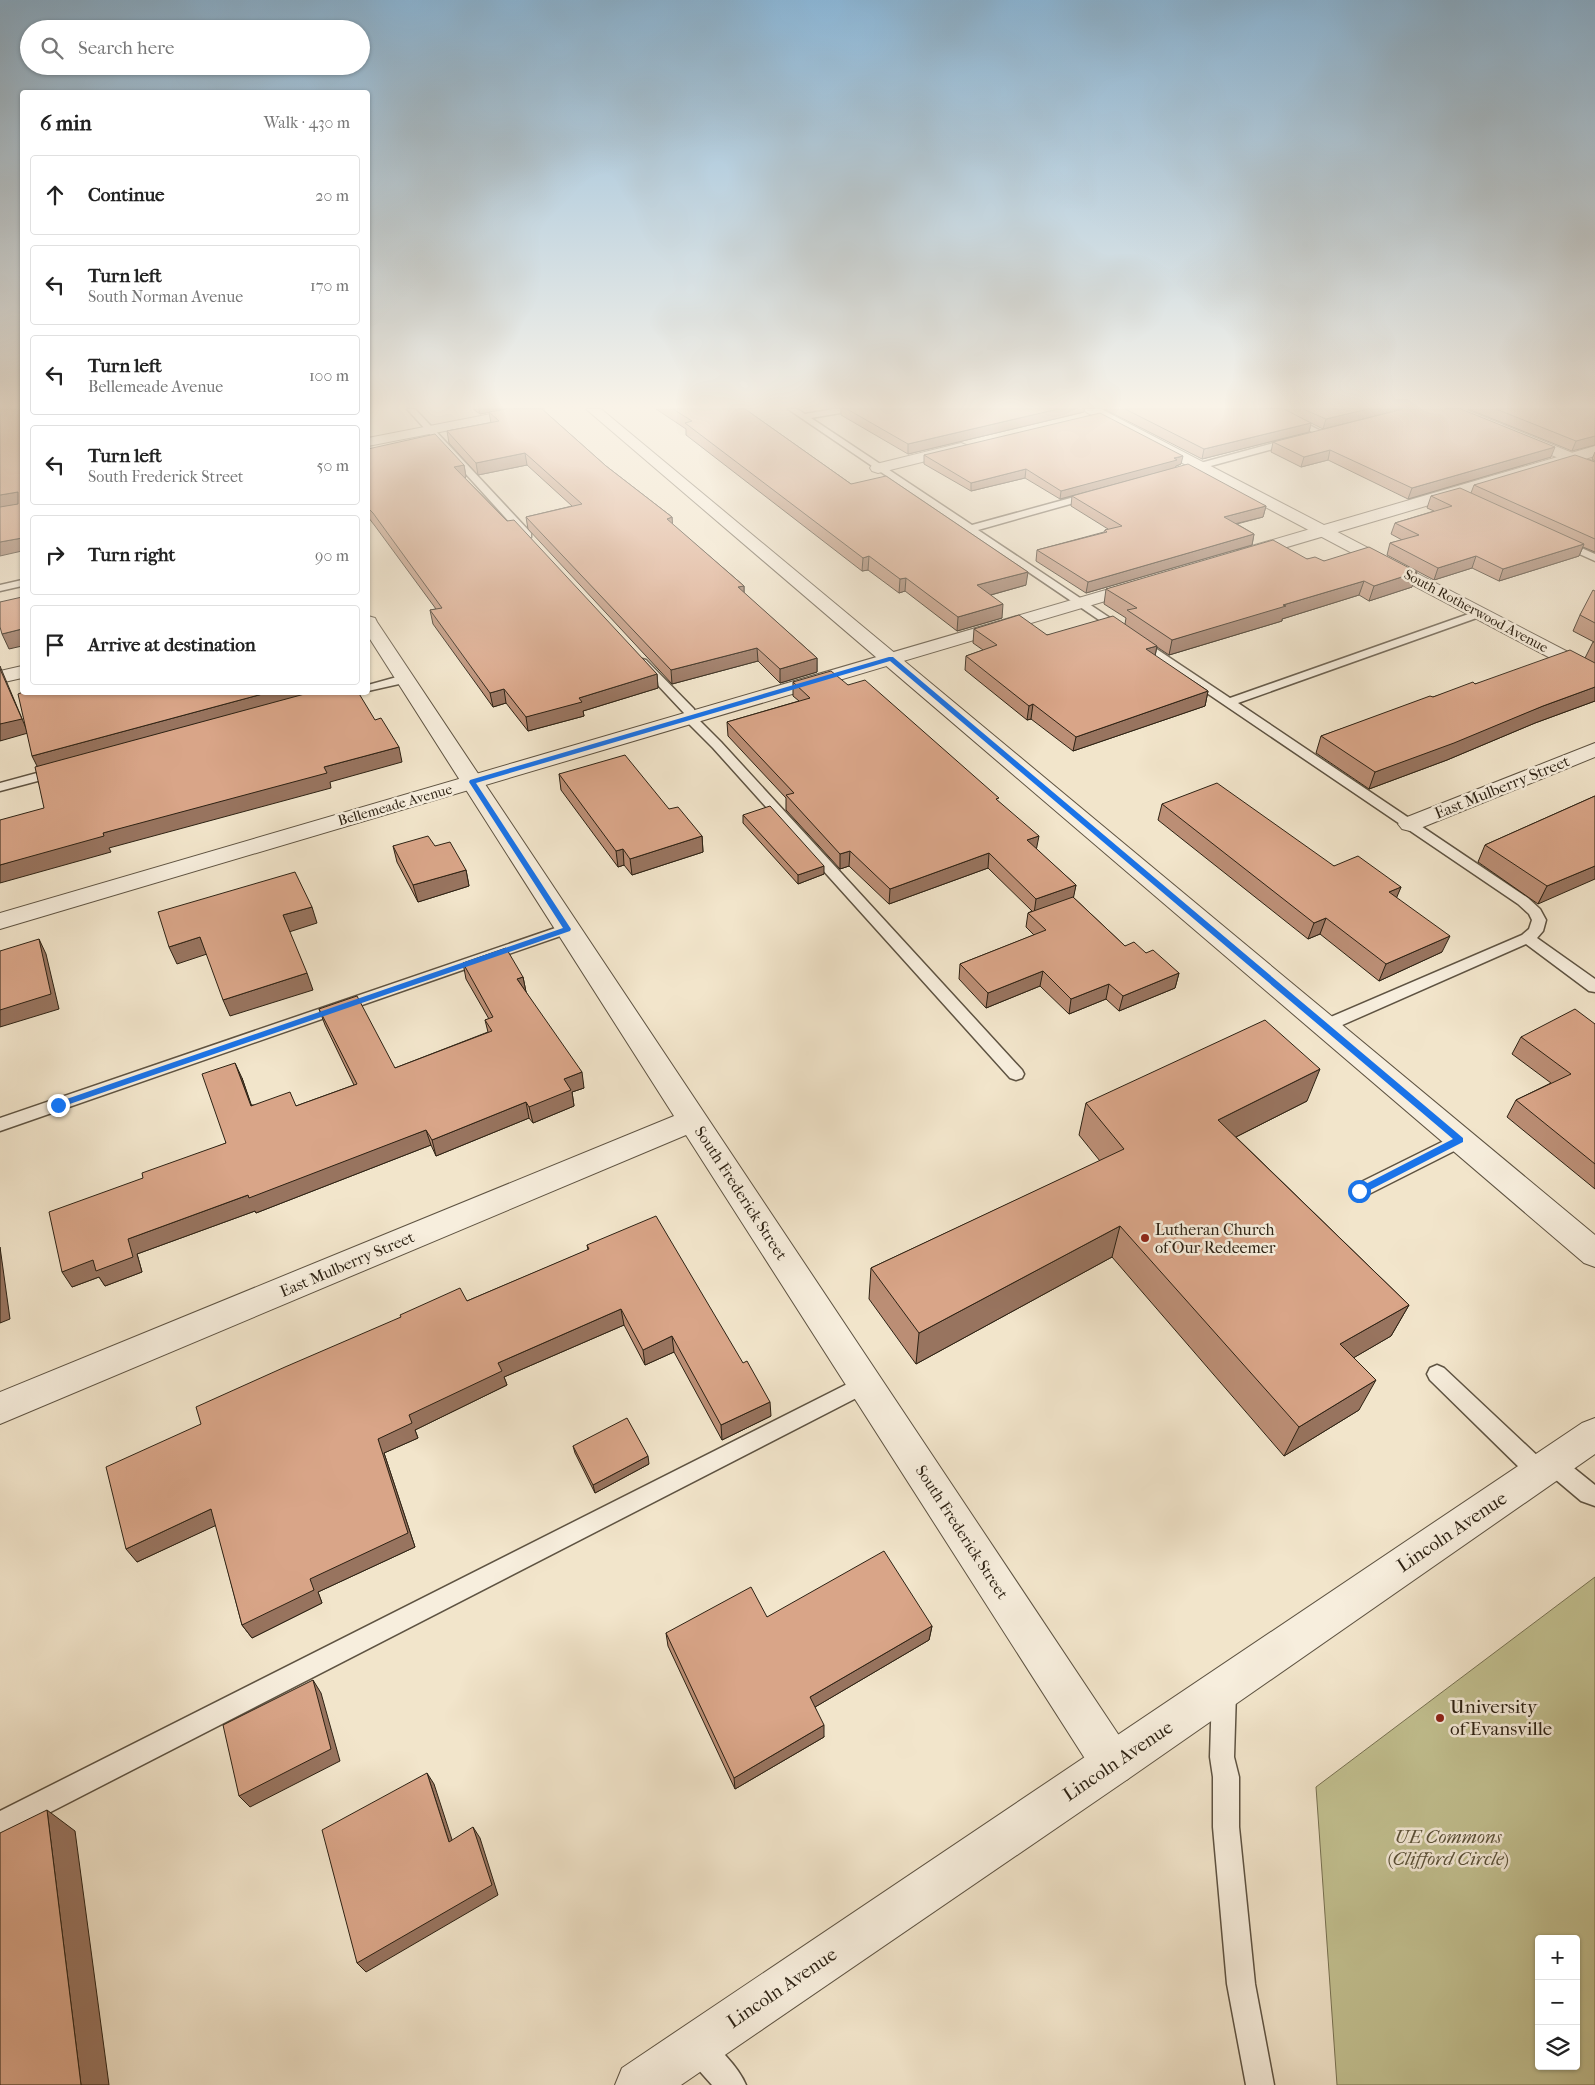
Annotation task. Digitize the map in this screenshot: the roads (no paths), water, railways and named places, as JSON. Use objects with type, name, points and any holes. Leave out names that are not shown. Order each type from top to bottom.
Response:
[{"type":"street","points":[[709,506],[1595,1254]]},
{"type":"street","name":"South Rotherwood Avenue","points":[[1276,506],[1595,674]]},
{"type":"street","points":[[1221,561],[1407,506]]},
{"type":"street","name":"Bellemeade Avenue","points":[[0,921],[1156,580]]},
{"type":"street","name":"South Frederick Street","points":[[370,625],[1113,1764]]},
{"type":"street","points":[[0,677],[20,672]]},
{"type":"street","name":"East Mulberry Street","points":[[1410,824],[1595,749]]},
{"type":"street","name":"East Mulberry Street","points":[[0,1408],[694,1120]]},
{"type":"street","name":"Lincoln Avenue","points":[[639,2085],[1595,1434]]},
{"type":"lane","points":[[501,506],[534,543]]},
{"type":"lane","points":[[936,506],[1410,824],[1523,901],[1535,912],[1539,920],[1536,931],[1527,938],[1326,1026]]},
{"type":"lane","points":[[970,529],[1052,506]]},
{"type":"lane","points":[[1551,538],[1595,558]]},
{"type":"lane","points":[[0,588],[20,583]]},
{"type":"lane","points":[[1227,703],[1481,614]]},
{"type":"lane","points":[[631,651],[690,712],[690,718],[717,744],[1016,1074]]},
{"type":"lane","points":[[370,687],[404,678]]},
{"type":"lane","points":[[0,786],[67,769]]},
{"type":"lane","points":[[0,1125],[568,929]]},
{"type":"lane","points":[[1527,938],[1595,987]]},
{"type":"lane","points":[[1359,1191],[1460,1140]]},
{"type":"lane","points":[[1437,1374],[1545,1468],[1595,1496]]},
{"type":"lane","points":[[0,1825],[865,1384]]},
{"type":"lane","points":[[1224,1687],[1222,1756],[1226,1777],[1226,1827],[1241,1984],[1260,2085]]},
{"type":"lane","points":[[696,2046],[732,2085]]},
{"type":"place","name":"Lutheran Church of Our Redeemer","points":[[1145,1238]]},
{"type":"place","name":"University of Evansville","points":[[1440,1718]]},
{"type":"park label","name":"UE Commons (Clifford Circle)","points":[[1448,1848]]}]
